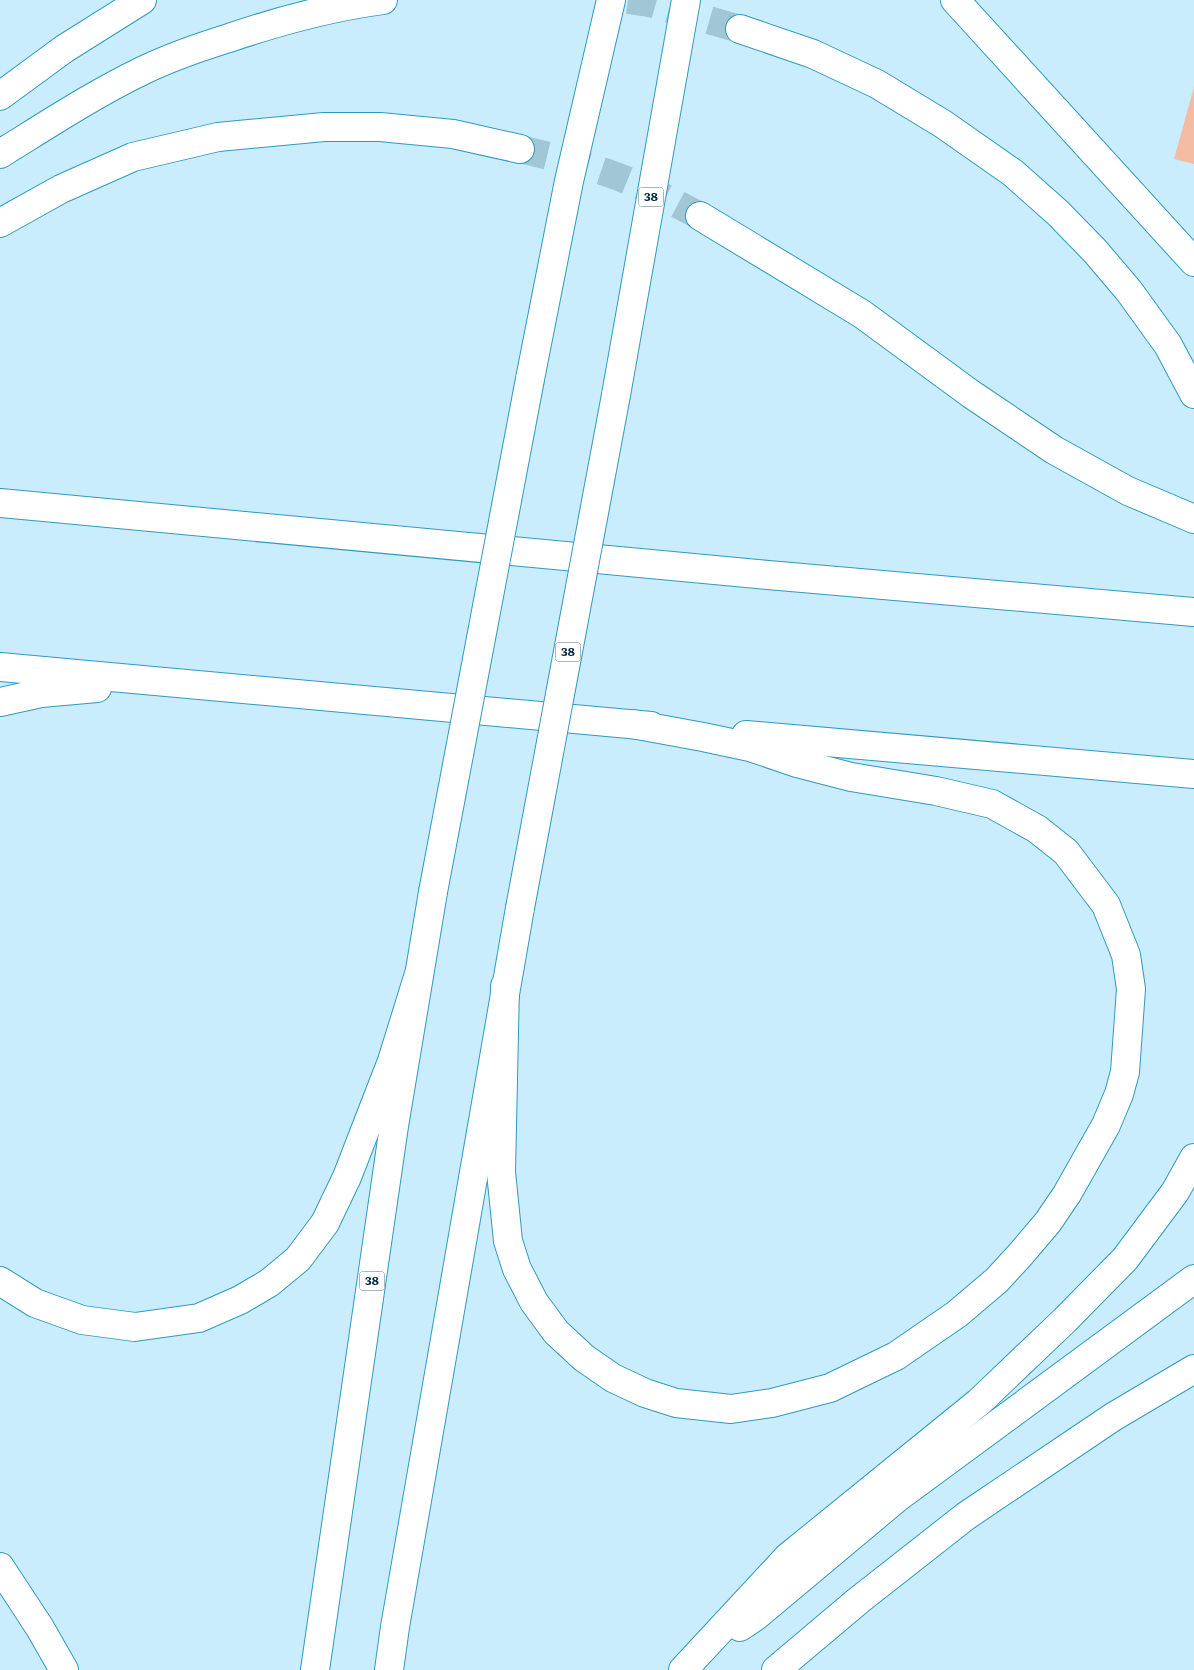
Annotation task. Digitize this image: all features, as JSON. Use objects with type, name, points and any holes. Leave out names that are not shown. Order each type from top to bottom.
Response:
[{"type":"main road","points":[[0,96],[64,49],[142,0]]},
{"type":"main road","points":[[0,154],[93,98],[144,70],[196,49],[248,31],[317,12],[383,0]]},
{"type":"main road","name":"38","points":[[315,1670],[394,1126],[433,892],[569,181],[611,0]]},
{"type":"main road","name":"38","points":[[389,1670],[506,986],[616,395],[686,0]]},
{"type":"main road","points":[[954,0],[1194,262]]},
{"type":"main road","points":[[740,29],[813,54],[877,84],[943,124],[1012,172],[1058,213],[1095,251],[1129,291],[1168,345],[1194,394]]},
{"type":"main road","points":[[0,223],[62,189],[133,157],[218,137],[324,127],[380,127],[453,134],[520,149]]},
{"type":"main road","points":[[700,216],[862,314],[971,394],[1054,450],[1128,492],[1194,520]]},
{"type":"main road","points":[[0,503],[768,575],[1194,612]]},
{"type":"main road","points":[[0,667],[1194,774]]},
{"type":"main road","points":[[0,702],[41,693],[134,685],[250,689]]},
{"type":"main road","points":[[506,986],[501,1172],[508,1241],[517,1269],[534,1302],[556,1332],[584,1358],[614,1378],[644,1393],[676,1403],[731,1409],[772,1403],[830,1388],[896,1356],[957,1314],[997,1280],[1020,1255],[1048,1222],[1067,1194],[1106,1125],[1119,1094],[1125,1072],[1130,989],[1126,955],[1106,905],[1066,852],[1038,829],[992,804],[936,791],[851,777],[797,763],[750,747],[632,724]]},
{"type":"main road","points":[[0,1281],[35,1303],[82,1320],[135,1327],[199,1318],[240,1300],[269,1283],[298,1259],[325,1223],[343,1185],[392,1061],[419,974]]},
{"type":"main road","points":[[689,1664],[788,1557],[979,1402],[1065,1320],[1125,1259],[1175,1192],[1194,1158]]},
{"type":"main road","points":[[689,1664],[756,1616],[897,1498],[1194,1279]]},
{"type":"main road","points":[[776,1670],[859,1600],[966,1516],[1113,1417],[1194,1369]]},
{"type":"main road","points":[[0,1568],[40,1628],[64,1670]]},
{"type":"shaded area","points":[[1194,87],[1194,164],[1174,159]]},
{"type":"tunnel","points":[[628,0],[649,3],[740,29]]},
{"type":"tunnel","points":[[520,149],[580,164],[616,176],[658,194],[700,216]]}]
